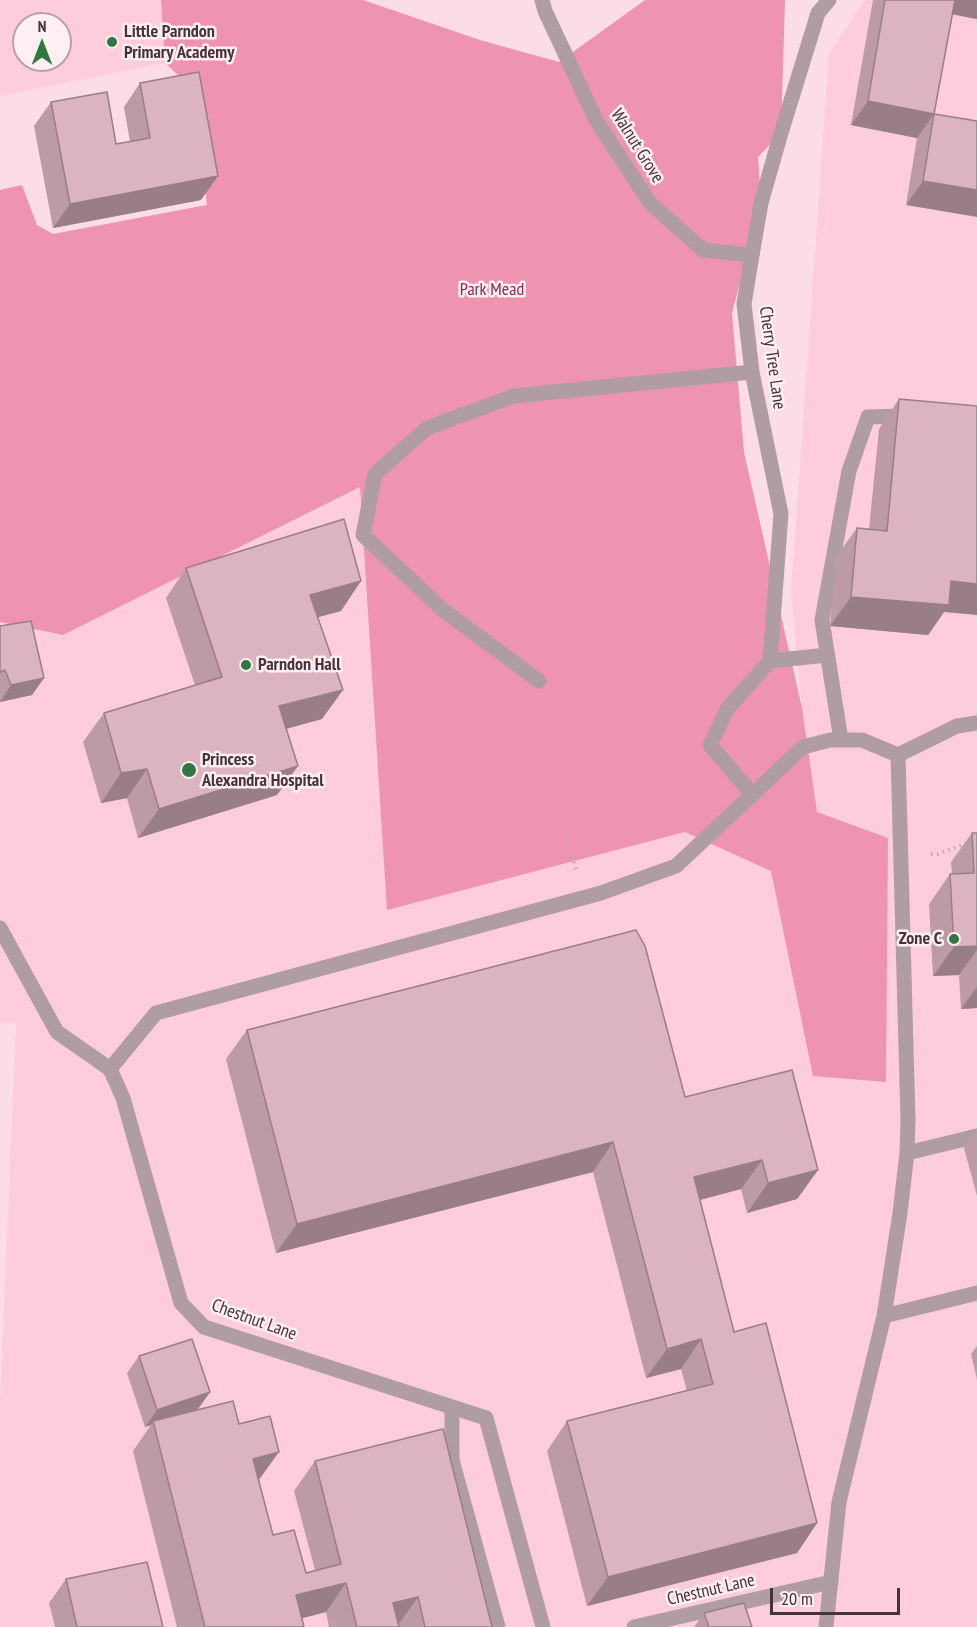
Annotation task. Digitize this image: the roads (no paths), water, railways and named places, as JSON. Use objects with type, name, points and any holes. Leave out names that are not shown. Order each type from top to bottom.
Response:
[{"type":"street","name":"Walnut Grove","points":[[542,0],[545,11],[597,120],[650,202],[703,250],[752,255]]},
{"type":"street","name":"Cherry Tree Lane","points":[[770,661],[781,514],[752,372],[744,303],[761,202],[818,13],[829,0]]},
{"type":"street","points":[[539,681],[443,610],[363,535],[375,474],[427,428],[514,396],[752,372]]},
{"type":"street","points":[[841,740],[822,620],[849,471],[868,417],[924,415]]},
{"type":"street","points":[[753,795],[710,745],[728,708],[770,661],[827,655]]},
{"type":"street","points":[[0,928],[57,1032],[110,1069],[156,1013],[582,898],[676,866],[803,747],[830,740],[862,740],[898,755],[957,726],[977,723]]},
{"type":"street","points":[[826,1627],[839,1503],[884,1316],[907,1153],[898,755]]},
{"type":"street","name":"Chestnut Lane","points":[[110,1069],[123,1098],[181,1303],[204,1327],[486,1418],[543,1627]]},
{"type":"street","points":[[907,1153],[977,1136]]},
{"type":"street","points":[[884,1316],[977,1293]]},
{"type":"street","points":[[452,1407],[452,1460],[498,1627]]},
{"type":"street","name":"Chestnut Lane","points":[[634,1627],[831,1582]]},
{"type":"place","name":"Little Parndon Primary Academy","points":[[112,42]]},
{"type":"place","name":"Parndon Hall","points":[[246,665]]},
{"type":"place","name":"Princess Alexandra Hospital","points":[[189,770]]},
{"type":"place","name":"Zone C","points":[[954,939]]},
{"type":"park label","name":"Park Mead","points":[[492,290]]}]
